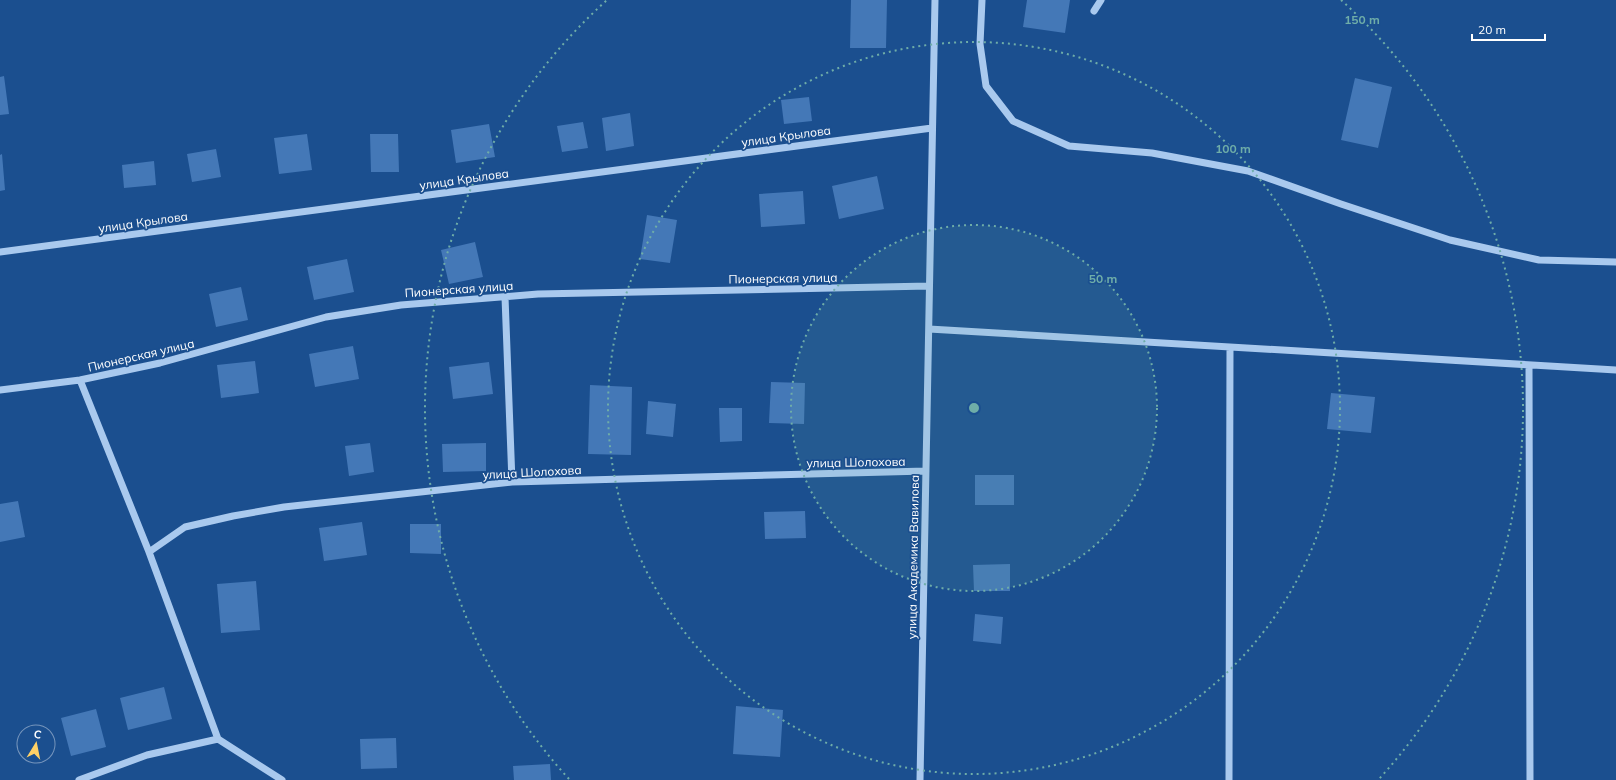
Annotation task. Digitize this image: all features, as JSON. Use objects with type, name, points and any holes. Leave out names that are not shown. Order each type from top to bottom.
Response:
[{"type":"street","name":"улица Академика Вавилова","points":[[920,780],[935,0]]},
{"type":"street","points":[[982,0],[980,44],[986,86],[1013,120],[1069,146],[1152,153],[1248,171],[1450,240],[1539,260],[1616,262]]},
{"type":"street","points":[[1094,11],[1101,0]]},
{"type":"street","name":"улица Крылова","points":[[0,252],[932,128]]},
{"type":"street","name":"Пионерская улица","points":[[0,390],[80,380],[160,362],[326,317],[402,305],[538,294],[929,286]]},
{"type":"street","points":[[505,297],[512,482]]},
{"type":"street","points":[[929,329],[1616,370]]},
{"type":"street","points":[[1229,780],[1230,347]]},
{"type":"street","points":[[1529,365],[1530,780]]},
{"type":"street","points":[[80,380],[150,552],[218,739],[282,780]]},
{"type":"street","name":"улица Шолохова","points":[[150,552],[185,527],[234,516],[284,507],[512,482],[926,472]]},
{"type":"street","points":[[79,780],[147,755],[218,739]]},
{"type":"building","points":[[851,0],[887,0],[886,48],[850,48]]},
{"type":"building","points":[[1027,0],[1070,0],[1065,33],[1023,27]]},
{"type":"building","points":[[4,76],[9,114],[0,115],[0,77]]},
{"type":"building","points":[[1355,78],[1392,87],[1378,148],[1341,140]]},
{"type":"building","points":[[809,97],[812,121],[784,124],[781,100]]},
{"type":"building","points":[[630,113],[634,146],[606,151],[602,118]]},
{"type":"building","points":[[583,122],[588,148],[562,152],[557,126]]},
{"type":"building","points":[[489,124],[495,157],[456,163],[451,130]]},
{"type":"building","points":[[307,134],[312,170],[279,174],[274,138]]},
{"type":"building","points":[[370,134],[398,134],[399,172],[371,172]]},
{"type":"building","points":[[216,149],[221,177],[192,182],[187,154]]},
{"type":"building","points":[[2,154],[5,190],[0,191],[0,155]]},
{"type":"building","points":[[154,161],[156,185],[124,188],[122,165]]},
{"type":"building","points":[[877,176],[884,209],[839,219],[832,186]]},
{"type":"building","points":[[803,191],[805,224],[761,227],[759,194]]},
{"type":"building","points":[[647,215],[677,220],[670,263],[640,259]]},
{"type":"building","points":[[475,242],[483,277],[449,284],[441,250]]},
{"type":"building","points":[[347,259],[354,292],[314,300],[307,267]]},
{"type":"building","points":[[241,287],[248,320],[216,327],[209,294]]},
{"type":"building","points":[[353,346],[359,379],[315,387],[309,354]]},
{"type":"building","points":[[255,361],[259,393],[221,398],[217,365]]},
{"type":"building","points":[[489,362],[493,394],[453,399],[449,367]]},
{"type":"building","points":[[771,382],[805,383],[804,424],[769,423]]},
{"type":"building","points":[[590,385],[632,387],[631,455],[588,454]]},
{"type":"building","points":[[1331,393],[1375,397],[1371,433],[1327,429]]},
{"type":"building","points":[[648,401],[676,404],[673,437],[646,434]]},
{"type":"building","points":[[719,408],[742,408],[742,441],[720,442]]},
{"type":"building","points":[[370,443],[374,472],[349,476],[345,446]]},
{"type":"building","points":[[486,443],[486,471],[443,472],[442,444]]},
{"type":"building","points":[[975,475],[1014,475],[1014,505],[975,505]]},
{"type":"building","points":[[18,501],[25,537],[0,542],[0,504]]},
{"type":"building","points":[[805,511],[806,538],[765,539],[764,512]]},
{"type":"building","points":[[362,522],[367,555],[324,561],[319,528]]},
{"type":"building","points":[[410,524],[441,524],[441,554],[410,553]]},
{"type":"building","points":[[1010,564],[1010,591],[974,591],[973,565]]},
{"type":"building","points":[[256,581],[260,630],[221,633],[217,584]]},
{"type":"building","points":[[975,614],[1003,617],[1001,644],[973,641]]},
{"type":"building","points":[[164,687],[172,719],[128,730],[120,698]]},
{"type":"building","points":[[736,706],[783,710],[780,757],[733,754]]},
{"type":"building","points":[[96,709],[106,747],[71,756],[61,718]]},
{"type":"building","points":[[396,738],[397,768],[361,769],[360,739]]},
{"type":"building","points":[[550,764],[551,780],[514,780],[513,766]]}]
